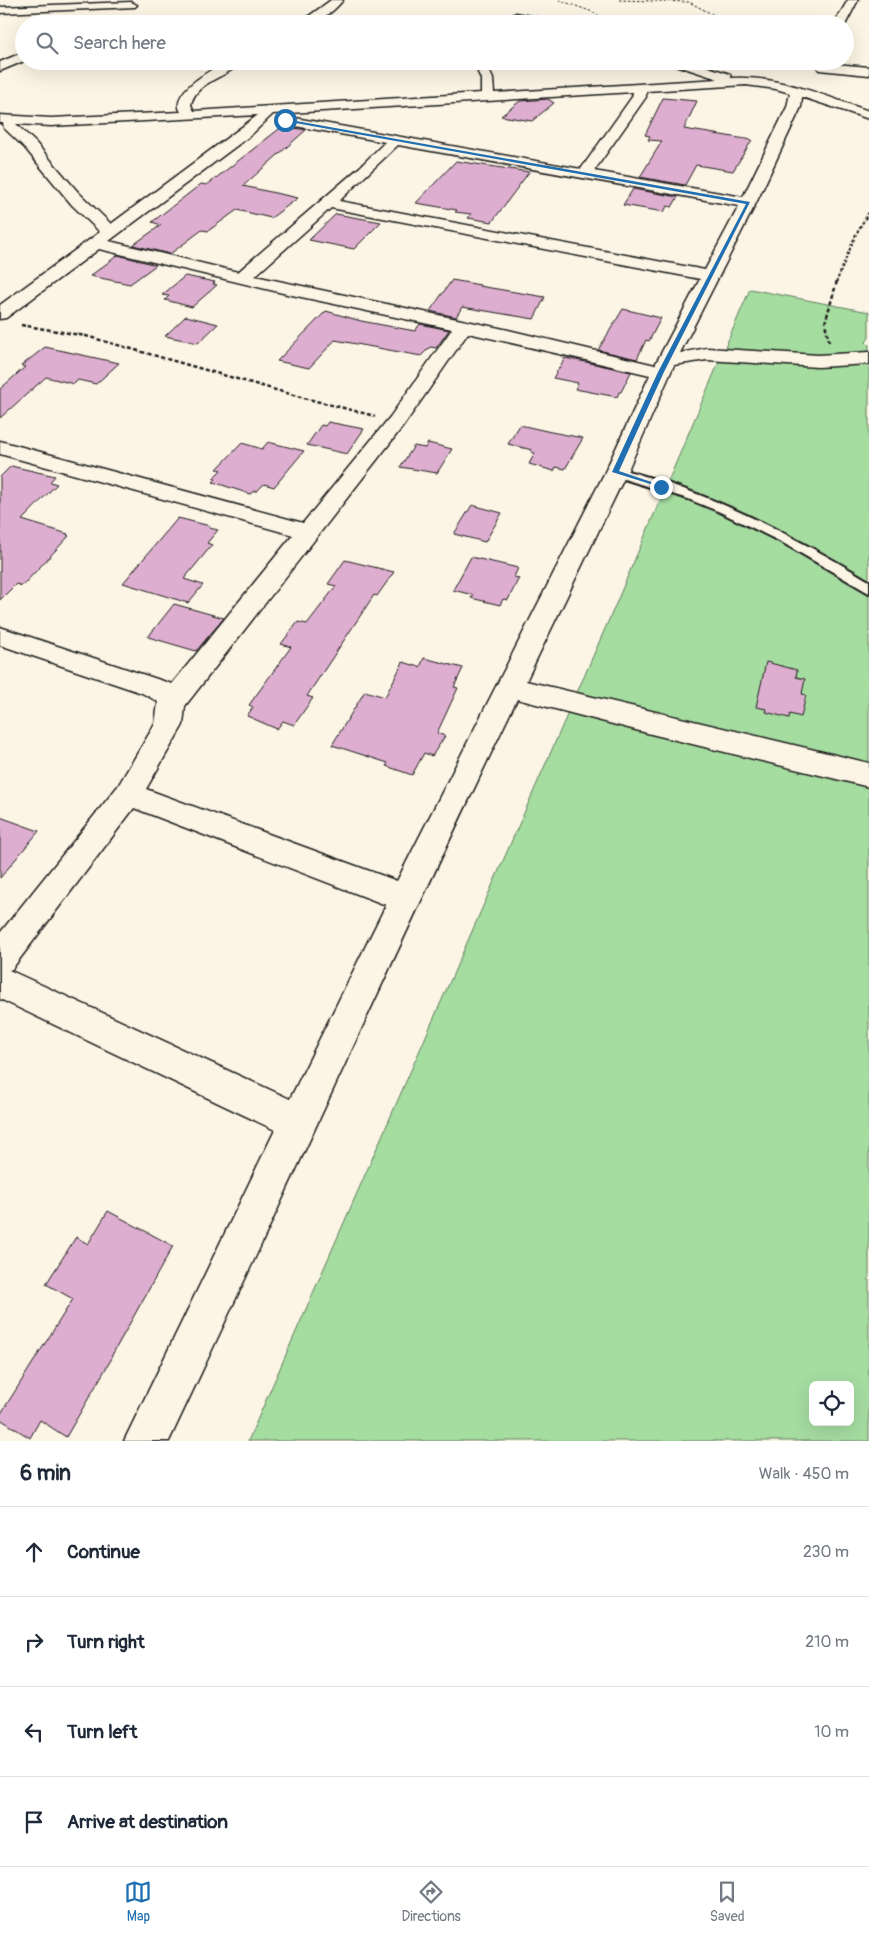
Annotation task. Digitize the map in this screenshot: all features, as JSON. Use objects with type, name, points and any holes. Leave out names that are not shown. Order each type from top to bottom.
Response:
[{"type":"street","points":[[110,15],[143,0]]},
{"type":"street","points":[[319,15],[338,0]]},
{"type":"street","points":[[845,15],[853,0]]},
{"type":"street","points":[[516,15],[524,3]]},
{"type":"street","points":[[0,10],[131,5]]},
{"type":"street","points":[[0,67],[15,60]]},
{"type":"street","points":[[190,115],[184,106],[185,100],[192,90],[223,70]]},
{"type":"street","points":[[483,70],[487,79],[488,98]]},
{"type":"street","points":[[704,70],[738,81]]},
{"type":"street","points":[[5,125],[190,115],[266,115],[738,81],[766,82],[815,79],[869,71]]},
{"type":"street","points":[[815,79],[869,116]]},
{"type":"street","points":[[146,1441],[256,1215],[298,1122],[405,898],[616,472],[663,366],[748,203],[794,107],[815,79]]},
{"type":"street","points":[[586,173],[639,98],[640,88]]},
{"type":"street","points":[[266,115],[285,120],[748,203]]},
{"type":"street","points":[[0,314],[266,115]]},
{"type":"street","points":[[5,125],[22,135],[40,155],[61,183],[92,217],[102,237],[242,278],[463,327],[663,366],[707,354],[799,360],[869,358]]},
{"type":"street","points":[[242,278],[365,170],[395,140]]},
{"type":"street","points":[[327,202],[711,276]]},
{"type":"street","points":[[0,958],[128,794],[169,725],[172,703],[397,421],[463,327]]},
{"type":"street","points":[[0,447],[310,532]]},
{"type":"street","points":[[0,636],[151,686],[168,694],[172,703]]},
{"type":"street","points":[[511,687],[651,723],[869,775]]},
{"type":"street","points":[[128,794],[405,898]]},
{"type":"street","points":[[0,982],[298,1122]]},
{"type":"lane","points":[[616,472],[703,500],[748,520],[789,540],[869,588]]},
{"type":"path","points":[[559,0],[594,15]]},
{"type":"path","points":[[619,0],[689,2],[713,15]]},
{"type":"path","points":[[843,359],[833,351],[827,338],[825,324],[851,245],[869,212]]},
{"type":"path","points":[[14,325],[86,336],[304,398],[397,421]]},
{"type":"green space","points":[[750,289],[869,312],[869,338],[866,342],[869,345],[869,1441],[248,1441],[615,606]]},
{"type":"building","points":[[663,98],[697,101],[684,129],[752,140],[733,171],[696,165],[685,185],[640,177],[662,141],[648,140],[650,136],[645,135]]},
{"type":"building","points":[[548,99],[554,103],[532,121],[501,116],[520,101]]},
{"type":"building","points":[[283,126],[306,130],[243,186],[298,198],[271,218],[237,210],[208,231],[202,230],[170,254],[133,245],[161,225],[152,222],[201,184],[207,185]]},
{"type":"building","points":[[456,161],[529,172],[492,222],[468,218],[471,214],[455,212],[457,210],[416,203]]},
{"type":"building","points":[[633,189],[678,197],[672,207],[667,206],[664,212],[623,205]]},
{"type":"building","points":[[336,214],[381,222],[354,249],[309,240]]},
{"type":"building","points":[[118,255],[156,265],[130,284],[90,276]]},
{"type":"building","points":[[185,276],[215,282],[213,284],[217,285],[192,307],[165,300],[169,296],[162,295]]},
{"type":"building","points":[[452,280],[545,297],[534,319],[462,307],[456,317],[430,311]]},
{"type":"building","points":[[623,309],[661,318],[649,341],[646,340],[637,359],[598,350]]},
{"type":"building","points":[[326,311],[361,321],[415,331],[420,324],[449,330],[436,348],[430,347],[421,356],[335,340],[309,368],[277,361]]},
{"type":"building","points":[[186,316],[218,324],[198,343],[165,336]]},
{"type":"building","points":[[45,347],[119,363],[96,384],[78,380],[74,384],[46,377],[0,418],[0,389],[25,367],[21,366]]},
{"type":"building","points":[[565,358],[631,372],[617,397],[575,389],[578,383],[553,378]]},
{"type":"building","points":[[328,422],[364,429],[347,454],[307,445],[321,425],[325,426]]},
{"type":"building","points":[[520,425],[583,438],[565,469],[556,467],[554,471],[529,464],[535,453],[531,452],[532,450],[508,444]]},
{"type":"building","points":[[268,442],[304,451],[274,487],[264,484],[257,491],[250,494],[213,482],[216,479],[213,478],[221,470],[217,469],[242,443],[262,449]]},
{"type":"building","points":[[428,443],[452,449],[437,473],[400,467],[414,446],[425,448]]},
{"type":"building","points":[[11,466],[55,476],[50,482],[57,484],[22,520],[68,534],[69,536],[22,586],[16,584],[0,600],[0,477]]},
{"type":"building","points":[[472,505],[502,513],[485,542],[454,534]]},
{"type":"building","points":[[178,518],[210,526],[209,528],[218,530],[207,543],[212,545],[184,579],[203,585],[188,603],[123,583]]},
{"type":"building","points":[[471,557],[518,568],[514,577],[519,578],[508,600],[503,599],[500,605],[471,598],[473,595],[453,590]]},
{"type":"building","points":[[345,560],[394,572],[377,596],[374,595],[307,696],[313,698],[294,725],[283,721],[277,729],[247,716],[253,707],[249,705],[291,647],[281,644],[298,622],[307,624],[336,586],[328,584]]},
{"type":"building","points":[[174,604],[224,618],[196,651],[148,637]]},
{"type":"building","points":[[424,658],[463,668],[454,687],[458,688],[437,733],[445,736],[432,756],[424,753],[412,775],[386,766],[388,763],[332,745],[365,691],[385,697],[403,662],[420,667]]},
{"type":"building","points":[[766,662],[797,670],[796,677],[805,679],[802,694],[806,695],[801,717],[790,714],[789,718],[766,712],[767,709],[756,707]]},
{"type":"building","points":[[0,817],[39,831],[0,878]]},
{"type":"building","points":[[108,1211],[173,1246],[112,1358],[66,1437],[40,1420],[30,1438],[0,1419],[0,1415],[73,1299],[46,1284],[76,1237],[88,1244]]},
{"type":"route","points":[[285,120],[748,203],[661,372],[616,472],[661,487]]}]
